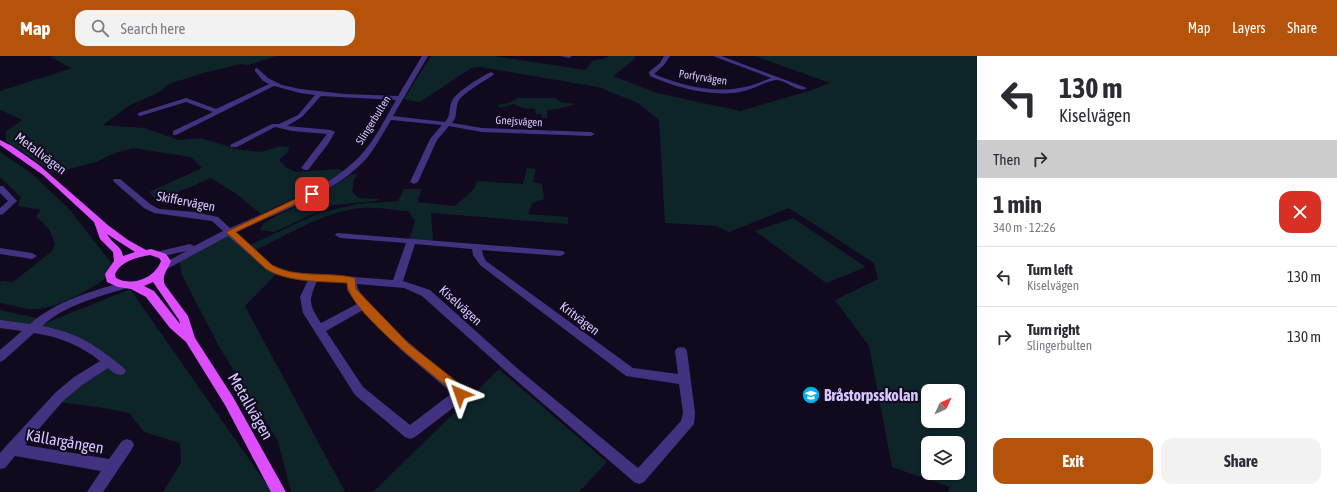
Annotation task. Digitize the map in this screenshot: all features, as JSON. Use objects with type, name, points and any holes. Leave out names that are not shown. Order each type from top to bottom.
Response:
[{"type":"main road","name":"Metallvägen","points":[[0,142],[48,176],[98,222],[125,243],[145,253]]},
{"type":"main road","name":"Metallvägen","points":[[98,222],[106,239],[118,251],[120,263]]},
{"type":"main road","name":"Metallvägen","points":[[190,339],[174,325],[150,294],[128,285],[114,283],[110,277],[112,270],[132,256],[145,253],[159,254],[166,261],[158,281],[160,286],[184,319],[190,339],[229,401],[279,492]]},
{"type":"main road","points":[[128,285],[145,282],[162,270]]},
{"type":"street","name":"Slingerbulten","points":[[159,254],[179,250],[230,232],[312,194],[341,176],[370,149],[426,56]]},
{"type":"street","points":[[563,56],[569,56]]},
{"type":"street","name":"Porfyrvägen","points":[[667,56],[662,64],[650,73],[652,75],[668,81],[711,90],[733,92],[777,78]]},
{"type":"street","name":"Porfyrvägen","points":[[716,56],[804,88]]},
{"type":"street","points":[[256,70],[273,84],[292,91],[401,98]]},
{"type":"street","points":[[414,182],[434,139],[453,117],[453,105],[458,97],[491,74]]},
{"type":"street","points":[[140,114],[186,100],[217,111],[273,84]]},
{"type":"street","points":[[281,126],[300,116],[320,94]]},
{"type":"street","points":[[176,134],[219,113],[217,111]]},
{"type":"street","name":"Gnejsvägen","points":[[389,118],[420,120],[482,130],[591,134]]},
{"type":"street","points":[[234,145],[268,127],[281,126],[292,129],[331,132],[320,152],[305,168]]},
{"type":"street","name":"Skiffervägen","points":[[117,181],[152,209],[164,212],[210,217],[219,221],[230,232]]},
{"type":"street","points":[[0,188],[13,201],[0,212]]},
{"type":"street","name":"Kiselvägen","points":[[230,232],[269,267],[276,271],[290,275],[397,284],[414,288],[429,296],[514,372],[639,477],[687,424],[689,413],[686,380]]},
{"type":"street","points":[[340,235],[560,253]]},
{"type":"street","name":"Slingerbulten","points":[[162,270],[220,236]]},
{"type":"street","points":[[397,284],[411,241]]},
{"type":"street","name":"Kritvägen","points":[[477,247],[478,255],[484,263],[630,373],[686,380]]},
{"type":"street","points":[[0,251],[32,256]]},
{"type":"street","points":[[0,357],[45,317],[84,297],[110,277]]},
{"type":"street","points":[[314,277],[308,289],[305,303],[320,328],[359,391],[410,433],[458,397],[459,391],[405,347],[364,305],[352,290],[352,280]]},
{"type":"street","points":[[84,297],[128,285]]},
{"type":"street","points":[[320,328],[364,305]]},
{"type":"street","points":[[0,324],[48,331],[76,340],[120,371]]},
{"type":"street","points":[[681,351],[686,380]]},
{"type":"street","points":[[0,463],[59,396],[78,381],[108,362]]},
{"type":"street","name":"Källargången","points":[[94,492],[128,445]]},
{"type":"street","name":"Källargången","points":[[12,448],[112,466]]},
{"type":"green space","points":[[276,56],[248,65],[241,64],[203,73],[169,84],[158,93],[130,105],[103,125],[144,128],[179,140],[200,138],[241,150],[261,152],[281,146],[289,147],[288,152],[279,160],[287,168],[296,172],[339,169],[344,172],[324,184],[261,214],[235,193],[211,178],[157,201],[149,192],[202,168],[191,157],[133,148],[115,153],[96,162],[54,173],[6,141],[6,131],[23,120],[0,110],[0,91],[72,68],[50,57]]},
{"type":"green space","points":[[431,56],[493,56],[586,70],[593,60],[603,59],[610,56],[635,56],[634,60],[613,76],[657,93],[740,111],[809,91],[830,83],[755,56],[977,56],[977,492],[948,492],[950,487],[930,480],[965,480],[965,436],[921,436],[921,477],[892,467],[869,346],[835,300],[878,279],[874,263],[789,208],[729,232],[716,226],[665,223],[659,120],[638,103],[598,87],[480,67],[471,68],[420,102],[404,99]]},
{"type":"green space","points":[[518,98],[555,98],[560,102],[576,104],[558,109],[547,110],[547,118],[542,118],[541,114],[536,114],[535,109],[523,108],[514,104],[500,108],[497,105],[509,103]]},
{"type":"green space","points":[[0,152],[31,173],[70,210],[112,264],[110,275],[95,286],[65,301],[46,308],[28,309],[0,303],[0,283],[2,281],[13,282],[52,251],[55,244],[49,229],[36,216],[41,210],[18,206],[21,197],[0,177]]},
{"type":"green space","points":[[527,168],[536,169],[533,182],[542,184],[544,199],[532,203],[528,214],[568,217],[568,224],[431,213],[433,242],[407,240],[410,237],[415,221],[408,211],[359,208],[346,210],[319,219],[254,251],[278,272],[245,306],[345,492],[291,492],[278,441],[221,350],[182,275],[179,261],[231,232],[248,246],[319,213],[357,204],[398,201],[404,189],[422,189],[417,202],[455,206],[474,189],[477,181],[523,184]]},
{"type":"green space","points":[[358,174],[354,179],[352,191],[358,198],[379,199],[376,201],[333,205],[274,232],[260,230],[264,223],[278,215],[318,196],[350,175]]},
{"type":"green space","points":[[793,218],[866,267],[826,283],[755,231]]},
{"type":"green space","points":[[130,289],[272,492],[163,492],[181,463],[180,443],[144,432],[129,413],[58,402],[108,363],[86,343],[0,324],[0,310],[41,319],[31,329]]},
{"type":"green space","points":[[499,369],[607,462],[579,492],[373,492]]},
{"type":"place","name":"Bråstorpsskolan","points":[[811,395]]},
{"type":"route","points":[[312,194],[230,232],[269,267],[276,271],[296,276],[352,280],[352,290],[364,305],[405,347],[457,388],[460,394]]}]
